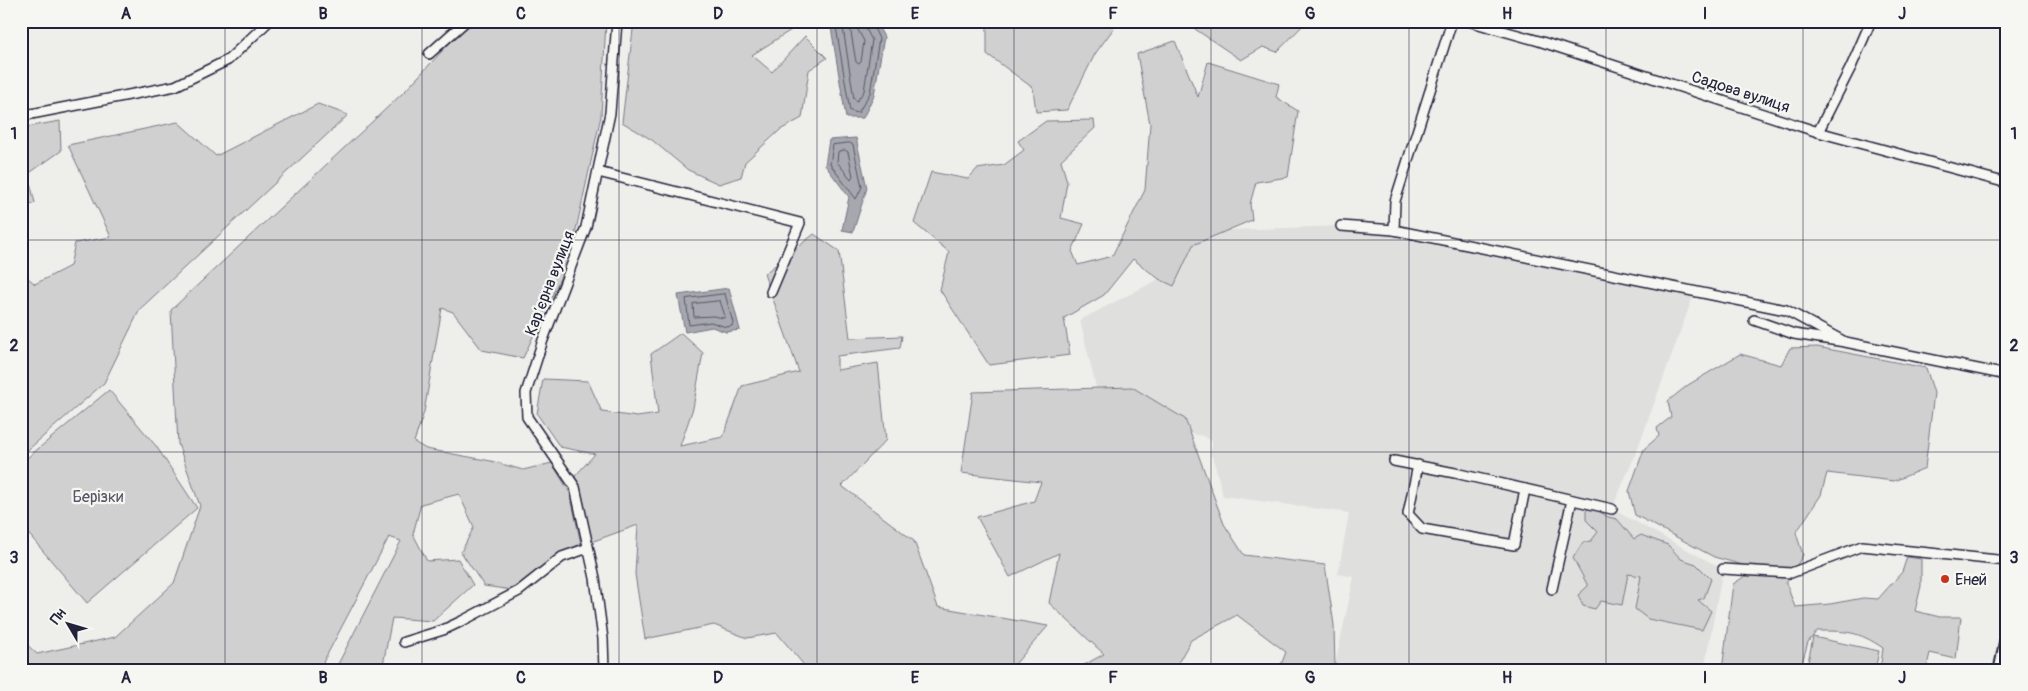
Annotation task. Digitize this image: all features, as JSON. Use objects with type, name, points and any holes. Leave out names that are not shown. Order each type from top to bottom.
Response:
[{"type":"main road","points":[[2000,670],[2007,635]]},
{"type":"street","points":[[21,116],[175,86],[228,60],[269,21]]},
{"type":"street","points":[[429,54],[466,21]]},
{"type":"street","name":"Карʼєрна вулиця","points":[[604,670],[603,639],[596,578],[575,487],[527,417],[526,393],[543,340],[586,227],[610,113],[617,21]]},
{"type":"street","points":[[1394,230],[1395,201],[1452,21]]},
{"type":"street","name":"Садова вулиця","points":[[1468,21],[1539,41],[1818,132],[2007,183]]},
{"type":"street","points":[[1818,132],[1872,21]]},
{"type":"street","points":[[598,172],[800,223],[771,292]]},
{"type":"street","points":[[1341,226],[1394,230],[1786,310],[1845,342]]},
{"type":"street","points":[[1754,320],[1794,334],[1845,342],[2007,375]]},
{"type":"street","points":[[1394,461],[1612,509]]},
{"type":"street","points":[[1418,465],[1408,514],[1422,530],[1514,545],[1524,489]]},
{"type":"street","points":[[1552,589],[1572,500]]},
{"type":"street","points":[[1723,569],[1791,573],[1862,546],[2007,561]]},
{"type":"street","points":[[404,642],[443,630],[462,621],[519,591],[562,557],[588,548]]},
{"type":"shaded area","points":[[1341,226],[1394,230],[1695,291],[1636,453],[1612,509],[1723,569],[1704,670],[1334,670],[1354,577],[1338,574],[1349,513],[1223,496],[1213,458],[1210,454],[1213,442],[1203,436],[1103,417],[1080,320],[1159,279],[1183,245],[1189,230]]},
{"type":"green space","points":[[470,21],[606,21],[601,116],[570,257],[523,358],[482,350],[453,312],[442,308],[424,412],[414,442],[426,449],[491,461],[523,470],[552,463],[570,493],[581,544],[558,554],[512,590],[484,586],[461,552],[474,527],[459,494],[421,504],[413,534],[427,561],[458,559],[473,585],[433,621],[392,618],[382,670],[335,670],[401,541],[389,537],[319,670],[21,670],[21,639],[37,654],[115,637],[174,583],[200,506],[178,444],[171,310],[405,91]]},
{"type":"green space","points":[[634,21],[805,21],[752,55],[772,72],[805,36],[827,58],[809,70],[802,118],[780,130],[745,162],[741,177],[719,184],[688,170],[652,140],[622,122]]},
{"type":"green space","points":[[987,21],[1119,21],[1095,54],[1067,110],[1036,112],[1033,88],[987,54]]},
{"type":"green space","points":[[1193,21],[1227,21],[1233,29],[1246,21],[1307,21],[1277,52],[1263,47],[1241,60],[1195,29]]},
{"type":"green space","points":[[1175,41],[1198,97],[1208,62],[1279,84],[1276,97],[1298,111],[1288,177],[1256,182],[1250,204],[1252,220],[1193,245],[1174,286],[1159,279],[1133,259],[1104,295],[1064,318],[1070,355],[989,365],[940,290],[949,252],[914,223],[931,172],[968,179],[977,169],[1004,165],[1024,150],[1018,141],[1046,121],[1094,120],[1095,128],[1061,160],[1067,182],[1061,218],[1084,224],[1072,251],[1078,265],[1112,256],[1145,190],[1150,124],[1137,54]]},
{"type":"green space","points":[[318,104],[348,115],[140,309],[104,383],[21,456],[21,272],[35,284],[70,266],[75,243],[111,237],[68,145],[178,122],[216,156]]},
{"type":"green space","points":[[60,121],[61,151],[28,174],[35,203],[21,209],[21,128]]},
{"type":"green space","points":[[814,234],[839,251],[850,338],[902,336],[900,348],[837,356],[837,370],[878,363],[886,440],[842,486],[914,541],[938,607],[1048,626],[1010,670],[929,670],[922,665],[911,670],[878,670],[876,668],[870,670],[808,670],[777,633],[747,638],[714,625],[645,639],[635,574],[638,525],[591,542],[575,476],[595,454],[560,447],[537,414],[543,379],[588,381],[602,412],[637,417],[658,414],[651,354],[681,333],[703,353],[693,408],[680,446],[723,437],[742,386],[799,372],[764,274]]},
{"type":"green space","points":[[1817,347],[1926,368],[1934,393],[1925,468],[1894,481],[1827,473],[1821,495],[1796,533],[1803,555],[1786,583],[1795,607],[1830,604],[1863,598],[1878,599],[1902,572],[1907,557],[1921,559],[1921,586],[1915,611],[1940,617],[1961,617],[1956,659],[1930,653],[1926,670],[1880,670],[1883,648],[1874,642],[1852,633],[1817,631],[1808,642],[1802,663],[1808,670],[1722,670],[1733,584],[1745,576],[1743,565],[1714,557],[1635,515],[1629,491],[1644,449],[1659,436],[1657,428],[1671,417],[1668,401],[1688,385],[1740,354],[1781,365],[1790,348]]},
{"type":"green space","points":[[1132,387],[1185,419],[1224,524],[1244,555],[1325,565],[1334,625],[1335,670],[1279,670],[1286,652],[1237,615],[1191,640],[1174,670],[1075,670],[1104,654],[1049,603],[1059,553],[1010,577],[977,517],[1034,501],[1041,482],[961,473],[973,392]]},
{"type":"green space","name":"Берізки","points":[[109,390],[156,446],[197,508],[87,603],[21,525],[21,463]]},
{"type":"green space","points":[[1591,506],[1608,517],[1617,519],[1634,539],[1641,535],[1668,545],[1681,559],[1696,564],[1711,579],[1704,598],[1698,600],[1711,611],[1702,630],[1648,619],[1635,609],[1641,576],[1628,574],[1622,605],[1601,601],[1595,609],[1583,606],[1578,595],[1588,586],[1573,558],[1583,542],[1591,541],[1598,532],[1586,520],[1586,511]]},
{"type":"green space","points":[[1813,637],[1879,651],[1875,670],[1822,670],[1807,667]]},
{"type":"water","points":[[830,21],[875,21],[884,37],[874,95],[863,118],[846,118]]},
{"type":"water","points":[[856,138],[867,188],[853,232],[842,230],[849,197],[825,165],[829,140]]},
{"type":"water","points":[[729,288],[740,330],[726,332],[712,327],[685,332],[678,295]]},
{"type":"place","name":"Еней","points":[[1945,579]]}]
